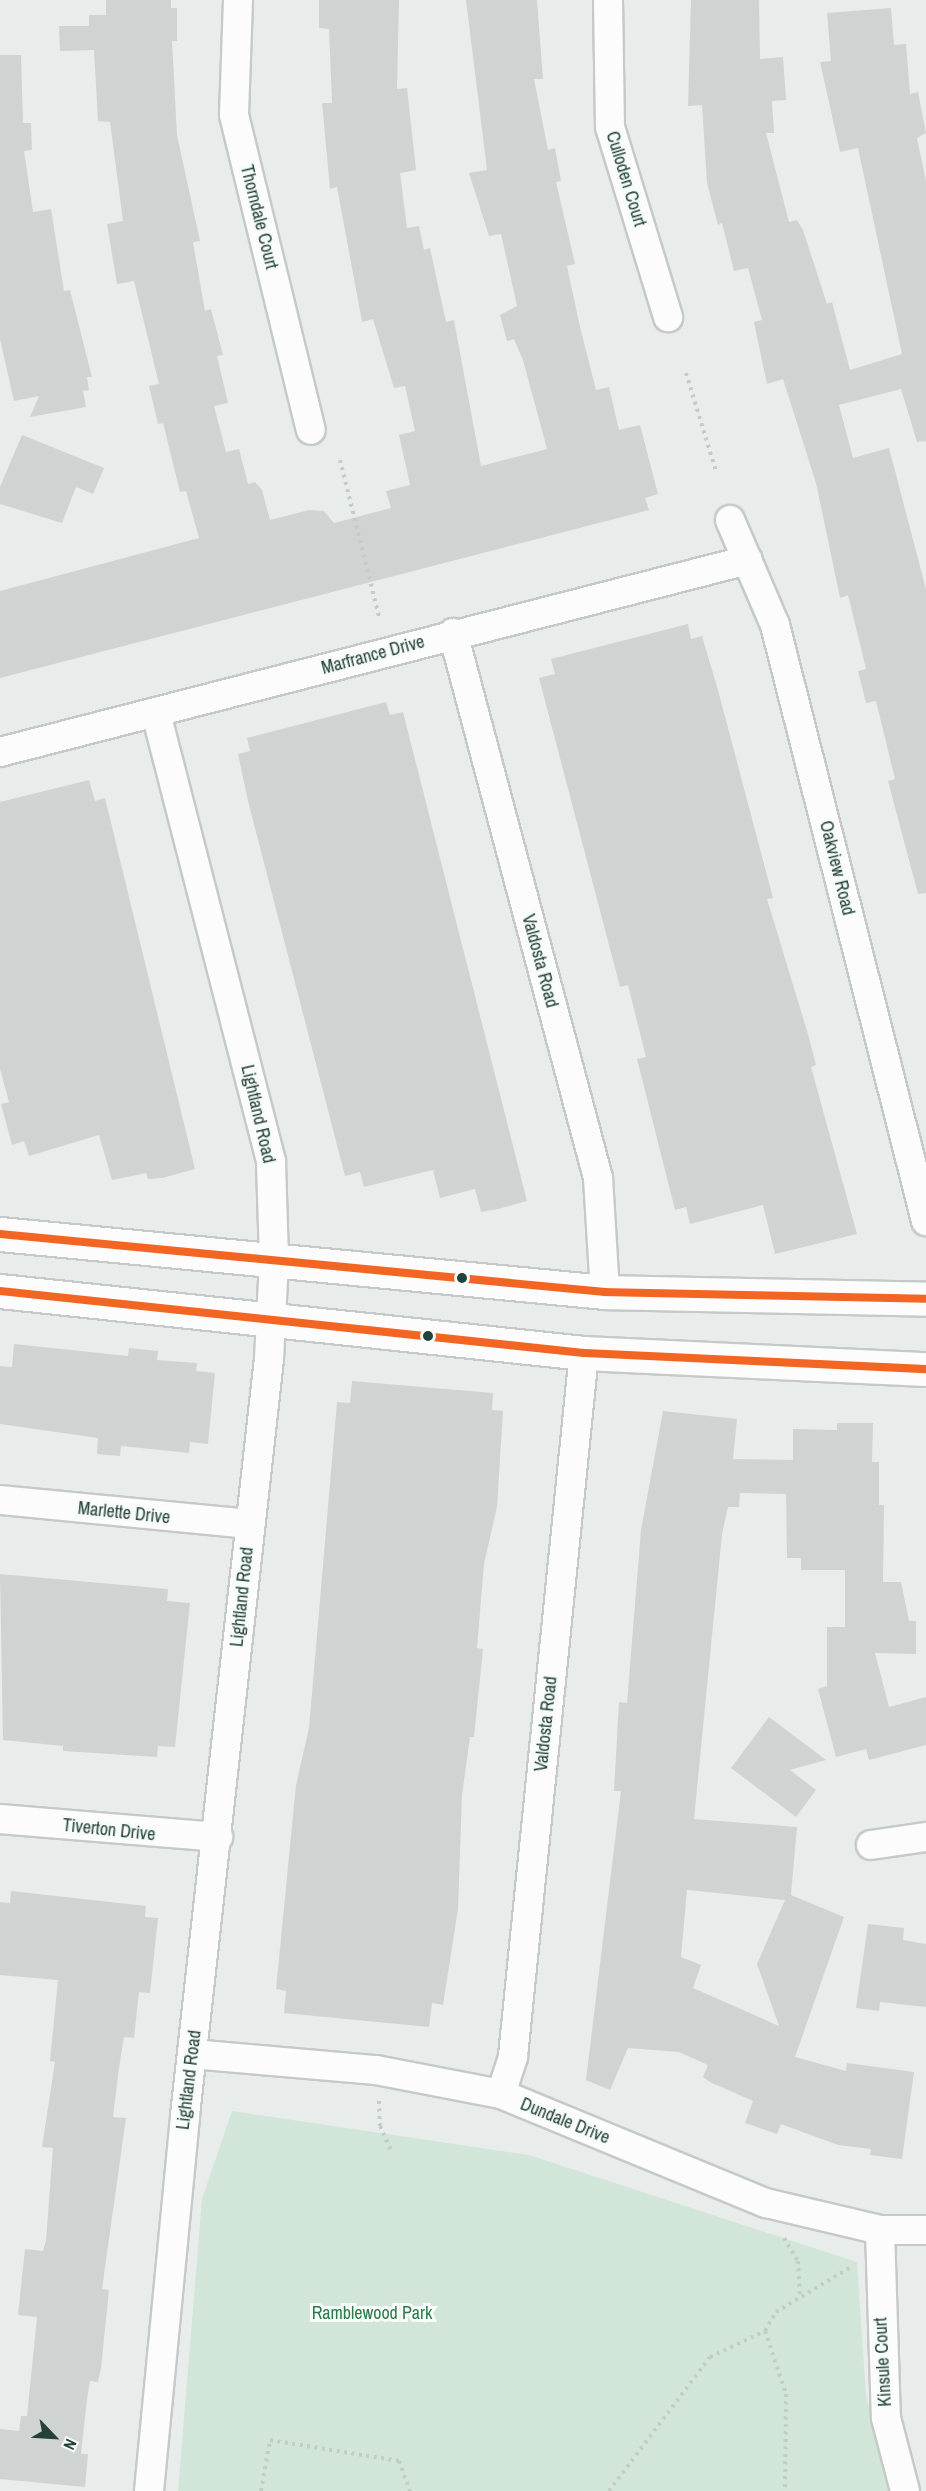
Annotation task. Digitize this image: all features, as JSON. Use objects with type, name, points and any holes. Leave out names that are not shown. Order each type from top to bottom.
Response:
[{"type":"main road","points":[[0,1234],[605,1292],[926,1299]]},
{"type":"main road","points":[[0,1291],[270,1316],[584,1353],[926,1369]]},
{"type":"street","name":"Thorndale Court","points":[[238,0],[234,115],[311,430]]},
{"type":"street","name":"Culloden Court","points":[[608,0],[610,127],[668,317]]},
{"type":"street","name":"Oakview Road","points":[[730,520],[775,625],[926,1221]]},
{"type":"street","name":"Marfrance Drive","points":[[0,752],[156,714],[453,633],[748,560]]},
{"type":"street","name":"Valdosta Road","points":[[453,633],[598,1178],[605,1292]]},
{"type":"street","name":"Lightland Road","points":[[149,2491],[192,2054],[218,1837],[274,1259],[271,1161],[156,714]]},
{"type":"street","name":"Valdosta Road","points":[[501,2094],[513,2056],[584,1353]]},
{"type":"street","name":"Marlette Drive","points":[[0,1500],[249,1524]]},
{"type":"street","name":"Tiverton Drive","points":[[0,1819],[218,1837]]},
{"type":"street","points":[[871,1845],[926,1837]]},
{"type":"street","name":"Dundale Drive","points":[[192,2054],[376,2070],[501,2094],[766,2203],[880,2230],[926,2230]]},
{"type":"street","name":"Kinsule Court","points":[[880,2230],[886,2418],[905,2491]]},
{"type":"path","points":[[686,373],[716,471]]},
{"type":"path","points":[[340,460],[380,616]]},
{"type":"path","points":[[379,2097],[380,2126],[391,2151]]},
{"type":"path","points":[[779,2234],[792,2245],[798,2261],[800,2297]]},
{"type":"path","points":[[609,2491],[710,2357],[765,2331],[776,2312],[851,2267]]},
{"type":"path","points":[[765,2331],[786,2394],[785,2491]]},
{"type":"path","points":[[261,2491],[270,2440],[399,2461],[410,2491]]},
{"type":"green space","name":"Ramblewood Park","points":[[232,2111],[529,2155],[857,2262],[866,2395],[890,2491],[178,2491],[202,2199]]},
{"type":"building","points":[[106,0],[171,0],[171,8],[177,8],[177,41],[172,41],[177,135],[200,241],[193,242],[205,311],[211,309],[223,355],[217,356],[228,403],[214,406],[226,452],[239,449],[248,484],[255,482],[262,490],[270,520],[309,510],[324,511],[334,523],[391,508],[386,491],[410,485],[399,435],[415,431],[405,386],[394,388],[373,319],[362,322],[337,187],[330,189],[322,103],[332,103],[329,29],[319,28],[319,0],[399,0],[397,89],[407,88],[416,170],[400,173],[407,228],[419,226],[424,250],[430,248],[446,322],[454,320],[481,466],[547,449],[523,360],[514,339],[507,341],[500,315],[517,306],[501,234],[489,236],[469,173],[487,170],[466,0],[537,0],[543,79],[534,79],[548,150],[555,148],[561,181],[556,182],[575,264],[567,266],[580,327],[596,390],[609,387],[619,430],[640,425],[658,494],[645,498],[649,510],[0,678],[0,591],[199,538],[186,491],[180,492],[163,423],[158,424],[149,386],[159,384],[134,281],[117,284],[107,224],[123,221],[110,122],[98,121],[94,50],[60,51],[59,26],[89,26],[89,15],[106,15]]},
{"type":"building","points":[[691,0],[759,0],[760,59],[783,57],[786,100],[772,101],[774,133],[766,133],[789,222],[797,220],[803,230],[827,304],[832,302],[850,370],[902,354],[858,148],[840,152],[820,62],[831,61],[827,13],[891,8],[894,45],[906,44],[910,94],[918,92],[926,133],[917,138],[926,181],[926,441],[917,442],[901,389],[839,405],[853,458],[889,448],[926,589],[926,893],[918,894],[888,781],[895,779],[876,701],[866,703],[858,671],[866,669],[848,595],[840,598],[816,483],[783,379],[767,384],[754,322],[762,320],[748,268],[734,271],[722,223],[718,225],[707,183],[702,105],[688,106]]},
{"type":"building","points":[[0,55],[21,55],[23,123],[31,123],[32,150],[24,151],[33,212],[51,209],[64,291],[70,290],[92,377],[87,377],[89,390],[83,391],[86,407],[30,417],[39,396],[14,401],[0,339]]},
{"type":"building","points":[[22,435],[104,468],[93,494],[76,487],[62,523],[0,504],[0,487]]},
{"type":"building","points":[[688,624],[691,639],[702,636],[718,690],[773,898],[767,899],[808,1034],[816,1065],[811,1067],[857,1234],[775,1254],[763,1205],[690,1224],[686,1207],[675,1210],[637,1059],[646,1057],[628,985],[620,987],[539,678],[555,674],[551,659]]},
{"type":"building","points":[[386,702],[390,715],[403,712],[527,1201],[498,1209],[481,1212],[475,1189],[440,1198],[433,1170],[364,1187],[360,1172],[345,1176],[248,801],[238,754],[250,751],[247,738]]},
{"type":"building","points":[[89,780],[95,801],[105,798],[195,1169],[162,1178],[148,1179],[146,1173],[112,1180],[99,1135],[29,1156],[24,1141],[12,1145],[1,1104],[9,1102],[0,1069],[0,802]]},
{"type":"building","points":[[14,1344],[128,1356],[129,1348],[158,1351],[157,1360],[197,1363],[196,1371],[215,1373],[208,1444],[190,1442],[189,1453],[121,1446],[120,1456],[97,1454],[98,1438],[0,1424],[0,1366],[12,1367]]},
{"type":"building","points":[[352,1381],[493,1393],[492,1410],[503,1411],[497,1507],[484,1564],[477,1648],[483,1649],[474,1737],[470,1737],[462,1795],[458,1909],[443,2005],[432,2003],[429,2027],[284,2013],[286,1991],[276,1989],[296,1785],[309,1728],[337,1402],[350,1403]]},
{"type":"building","points":[[663,1411],[737,1419],[733,1459],[793,1460],[793,1429],[837,1430],[837,1423],[873,1423],[872,1462],[879,1462],[879,1505],[884,1505],[883,1582],[901,1582],[909,1621],[916,1621],[916,1654],[875,1653],[889,1707],[926,1697],[926,1745],[869,1760],[866,1749],[836,1757],[818,1689],[827,1686],[827,1627],[845,1627],[845,1570],[801,1570],[801,1558],[787,1558],[786,1494],[740,1493],[739,1507],[728,1507],[722,1534],[694,1819],[797,1827],[791,1895],[844,1917],[795,2057],[846,2071],[847,2063],[914,2072],[902,2159],[870,2155],[871,2149],[838,2145],[781,2124],[777,2134],[745,2123],[753,2101],[710,2082],[703,2077],[708,2065],[679,2052],[628,2048],[610,2090],[586,2080],[621,1791],[614,1791],[619,1702],[627,1703],[641,1530]],"holes":[[[687,1890],[785,1900],[757,1964],[779,2026],[693,1988],[701,1965],[681,1957]]]},
{"type":"building","points":[[0,1574],[168,1589],[167,1601],[190,1603],[175,1747],[158,1746],[157,1757],[63,1751],[63,1746],[3,1740]]},
{"type":"building","points":[[769,1717],[826,1760],[790,1770],[816,1790],[796,1817],[731,1768]]},
{"type":"building","points":[[11,1891],[146,1906],[145,1917],[158,1918],[150,1993],[139,1992],[134,2038],[124,2037],[119,2068],[113,2117],[126,2118],[102,2289],[109,2290],[101,2368],[98,2382],[90,2381],[87,2399],[81,2454],[88,2454],[85,2487],[0,2479],[0,2429],[19,2431],[21,2416],[27,2416],[37,2317],[18,2315],[25,2249],[43,2251],[46,2240],[53,2148],[42,2147],[55,2062],[50,2061],[58,1980],[0,1975],[0,1902],[10,1903]]},
{"type":"building","points":[[868,1924],[904,1928],[903,1940],[926,1944],[926,2007],[880,2002],[879,2011],[856,2008]]},
{"type":"transit line","points":[[0,1234],[605,1292],[926,1299]]},
{"type":"transit line","points":[[0,1291],[584,1353],[926,1369]]}]
